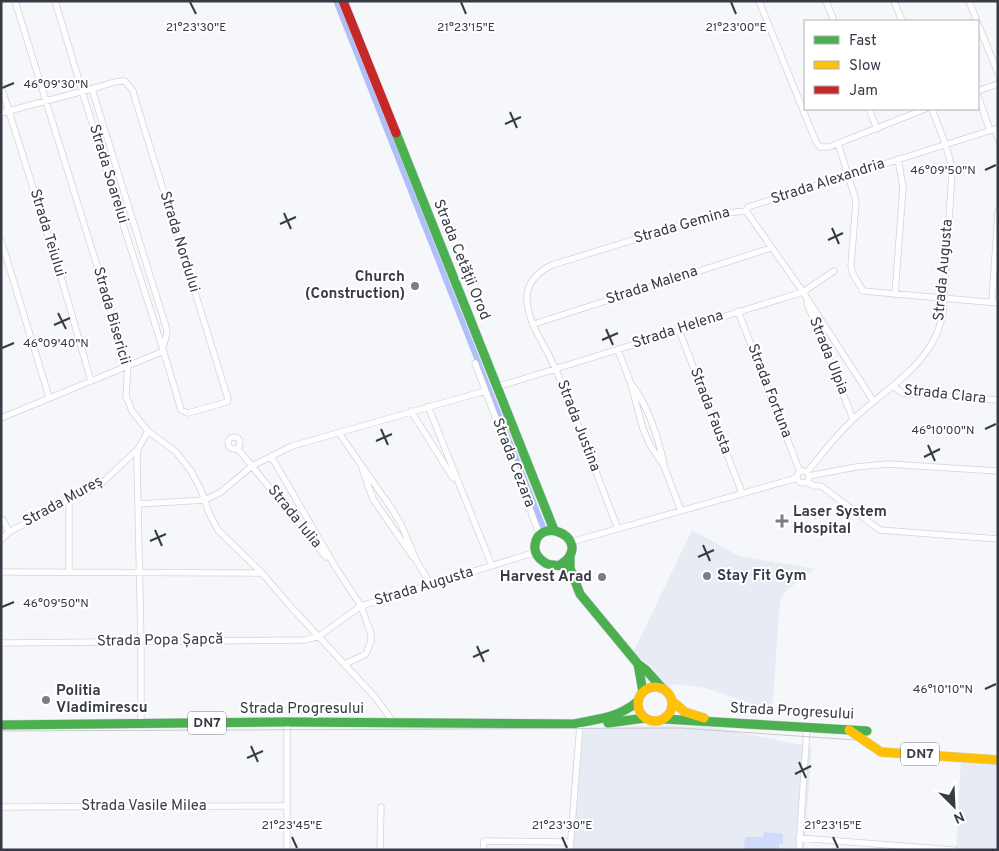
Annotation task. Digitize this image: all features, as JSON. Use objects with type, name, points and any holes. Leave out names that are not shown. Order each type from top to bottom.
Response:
[{"type":"main road","name":"Strada Cetății Orod","points":[[343,1],[554,530]]},
{"type":"main road","points":[[570,568],[565,565],[554,566],[542,562],[536,552],[536,544],[540,536],[554,530],[564,533],[571,542],[570,568],[582,598],[638,664],[662,688]]},
{"type":"main road","points":[[560,565],[570,556]]},
{"type":"main road","points":[[638,664],[643,692],[638,702],[638,709],[645,718]]},
{"type":"main road","points":[[643,692],[652,687],[662,688]]},
{"type":"main road","name":"DN7","points":[[662,688],[669,693],[672,701]]},
{"type":"main road","points":[[665,719],[671,711],[672,701]]},
{"type":"main road","name":"Strada Progresului","points":[[672,701],[685,712],[716,722]]},
{"type":"main road","name":"Strada Progresului","points":[[576,724],[623,713],[638,702]]},
{"type":"main road","name":"Strada Progresului","points":[[1,725],[287,722],[576,724],[645,718]]},
{"type":"main road","name":"DN7","points":[[645,718],[655,722],[665,719]]},
{"type":"main road","name":"Strada Progresului","points":[[665,719],[867,731]]},
{"type":"main road","name":"DN7","points":[[849,730],[881,752],[998,760]]},
{"type":"street","name":"Strada Bisericii","points":[[15,1],[128,366],[126,396],[136,418],[180,457],[197,480],[209,513],[218,530],[262,573],[345,664],[375,697],[394,723]]},
{"type":"street","name":"Strada Soarelui","points":[[55,1],[181,410]]},
{"type":"street","points":[[759,1],[820,147],[826,148],[922,110]]},
{"type":"street","points":[[826,1],[834,20]]},
{"type":"street","points":[[894,1],[902,20]]},
{"type":"street","points":[[969,1],[976,20]]},
{"type":"street","points":[[979,27],[998,73]]},
{"type":"street","name":"Strada Nordului","points":[[1,112],[122,80],[127,81],[132,91],[228,399],[227,402],[188,413],[181,410]]},
{"type":"street","points":[[979,91],[998,84]]},
{"type":"street","name":"Strada Teiului","points":[[1,86],[91,381]]},
{"type":"street","name":"Strada Soarelui","points":[[92,89],[166,327],[167,333],[163,349]]},
{"type":"street","points":[[979,98],[998,139]]},
{"type":"street","points":[[869,110],[877,128]]},
{"type":"street","name":"Strada Augusta","points":[[797,478],[806,475],[853,420],[892,386],[925,353],[933,342],[942,314],[944,298],[952,173],[951,163],[932,110]]},
{"type":"street","name":"Strada Alexandria","points":[[746,211],[748,207],[994,130]]},
{"type":"street","points":[[838,143],[856,205],[851,266],[860,288],[866,292],[995,302],[998,212]]},
{"type":"street","points":[[895,295],[903,187],[898,159]]},
{"type":"street","points":[[110,183],[120,180]]},
{"type":"street","name":"Strada Gemina","points":[[534,324],[528,307],[528,292],[530,283],[545,269],[716,214],[746,211],[874,402]]},
{"type":"street","points":[[1,240],[50,397]]},
{"type":"street","name":"Strada Malena","points":[[534,324],[771,248]]},
{"type":"street","name":"Strada Helena","points":[[497,387],[802,292],[834,271]]},
{"type":"street","name":"Strada Ulpia","points":[[802,292],[853,420]]},
{"type":"street","name":"Strada Fortuna","points":[[738,311],[806,475]]},
{"type":"street","name":"Strada Justina","points":[[534,324],[556,369],[618,529]]},
{"type":"street","name":"Strada Fausta","points":[[679,330],[742,493]]},
{"type":"street","points":[[1,418],[128,366],[163,349]]},
{"type":"street","points":[[618,350],[630,384],[637,412],[650,445],[664,466]]},
{"type":"street","name":"Strada Cezara","points":[[475,363],[540,536]]},
{"type":"street","points":[[630,384],[637,392],[653,426],[661,449],[664,466],[681,511]]},
{"type":"street","name":"Strada Clara","points":[[892,386],[902,393],[998,400]]},
{"type":"street","points":[[138,504],[205,500],[221,492],[252,466],[292,446],[485,391]]},
{"type":"street","points":[[428,406],[492,566]]},
{"type":"street","points":[[411,411],[461,490]]},
{"type":"street","points":[[141,724],[140,573],[136,460],[138,449],[148,430]]},
{"type":"street","points":[[339,433],[392,508],[416,560]]},
{"type":"street","name":"Strada Mureș","points":[[1,540],[9,532],[104,481],[138,449]]},
{"type":"street","name":"Strada Iulia","points":[[238,449],[336,568]]},
{"type":"street","name":"Strada Iulia","points":[[271,456],[336,568],[361,606],[371,634],[371,641],[366,654],[345,664]]},
{"type":"street","points":[[360,464],[373,499],[416,560],[431,585]]},
{"type":"street","points":[[571,542],[797,478],[801,483],[806,475],[872,464],[998,471]]},
{"type":"street","points":[[806,475],[814,486],[821,486],[880,530],[998,539]]},
{"type":"street","points":[[68,501],[68,572]]},
{"type":"street","name":"Strada Mureș","points":[[3,520],[9,532]]},
{"type":"street","name":"Strada Augusta","points":[[318,636],[361,606],[536,552]]},
{"type":"street","points":[[1,572],[262,573]]},
{"type":"street","name":"Strada Popa Șapcă","points":[[1,643],[305,640],[318,636]]},
{"type":"street","points":[[287,722],[287,850]]},
{"type":"street","points":[[570,850],[576,724]]},
{"type":"street","points":[[799,850],[807,727]]},
{"type":"street","name":"Strada Vasile Milea","points":[[1,807],[287,806]]},
{"type":"street","points":[[380,850],[381,807]]},
{"type":"street","points":[[799,838],[954,850]]},
{"type":"street","points":[[483,850],[484,841],[570,842]]},
{"type":"shaded area","points":[[692,530],[739,556],[815,569],[788,589],[780,600],[772,711],[706,688],[678,684],[666,687],[651,666],[633,653]]},
{"type":"shaded area","points":[[667,725],[712,727],[812,747],[804,850],[567,850],[573,757],[580,757],[584,728]]},
{"type":"shaded area","points":[[961,758],[998,760],[998,850],[956,850]]},
{"type":"shaded area","points":[[764,832],[783,834],[783,844],[779,844],[779,850],[744,850],[745,837],[763,837]]},
{"type":"waterway","points":[[336,1],[544,529]]},
{"type":"tram line","points":[[1,731],[681,728],[855,740]]},
{"type":"traffic: fast","points":[[396,133],[554,530]]},
{"type":"traffic: fast","points":[[560,565],[569,557],[572,549],[571,542],[559,532],[544,532],[538,537],[535,545],[538,557],[547,564],[570,568]]},
{"type":"traffic: fast","points":[[570,556],[570,568],[580,594],[638,664],[662,688]]},
{"type":"traffic: fast","points":[[638,664],[643,692]]},
{"type":"traffic: fast","points":[[1,725],[287,722],[573,724],[615,714],[631,707],[638,701]]},
{"type":"traffic: fast","points":[[608,723],[645,718]]},
{"type":"traffic: fast","points":[[665,719],[867,731]]},
{"type":"traffic: slow","points":[[655,687],[662,688],[667,692],[671,697],[672,704],[671,711],[667,716],[662,720],[655,721],[648,720],[643,716],[639,711],[638,704],[639,697],[643,692],[648,688],[655,687]]},
{"type":"traffic: slow","points":[[672,701],[685,712],[704,718]]},
{"type":"traffic: slow","points":[[849,730],[881,752],[998,760]]},
{"type":"traffic: jam","points":[[343,1],[396,133]]},
{"type":"place","name":"Church (Construction)","points":[[415,286]]},
{"type":"place","name":"Laser System Hospital","points":[[782,521]]},
{"type":"place","name":"Stay Fit Gym","points":[[707,576]]},
{"type":"place","name":"Harvest Arad","points":[[602,577]]},
{"type":"place","name":"Politia Vladimirescu","points":[[46,700]]}]
